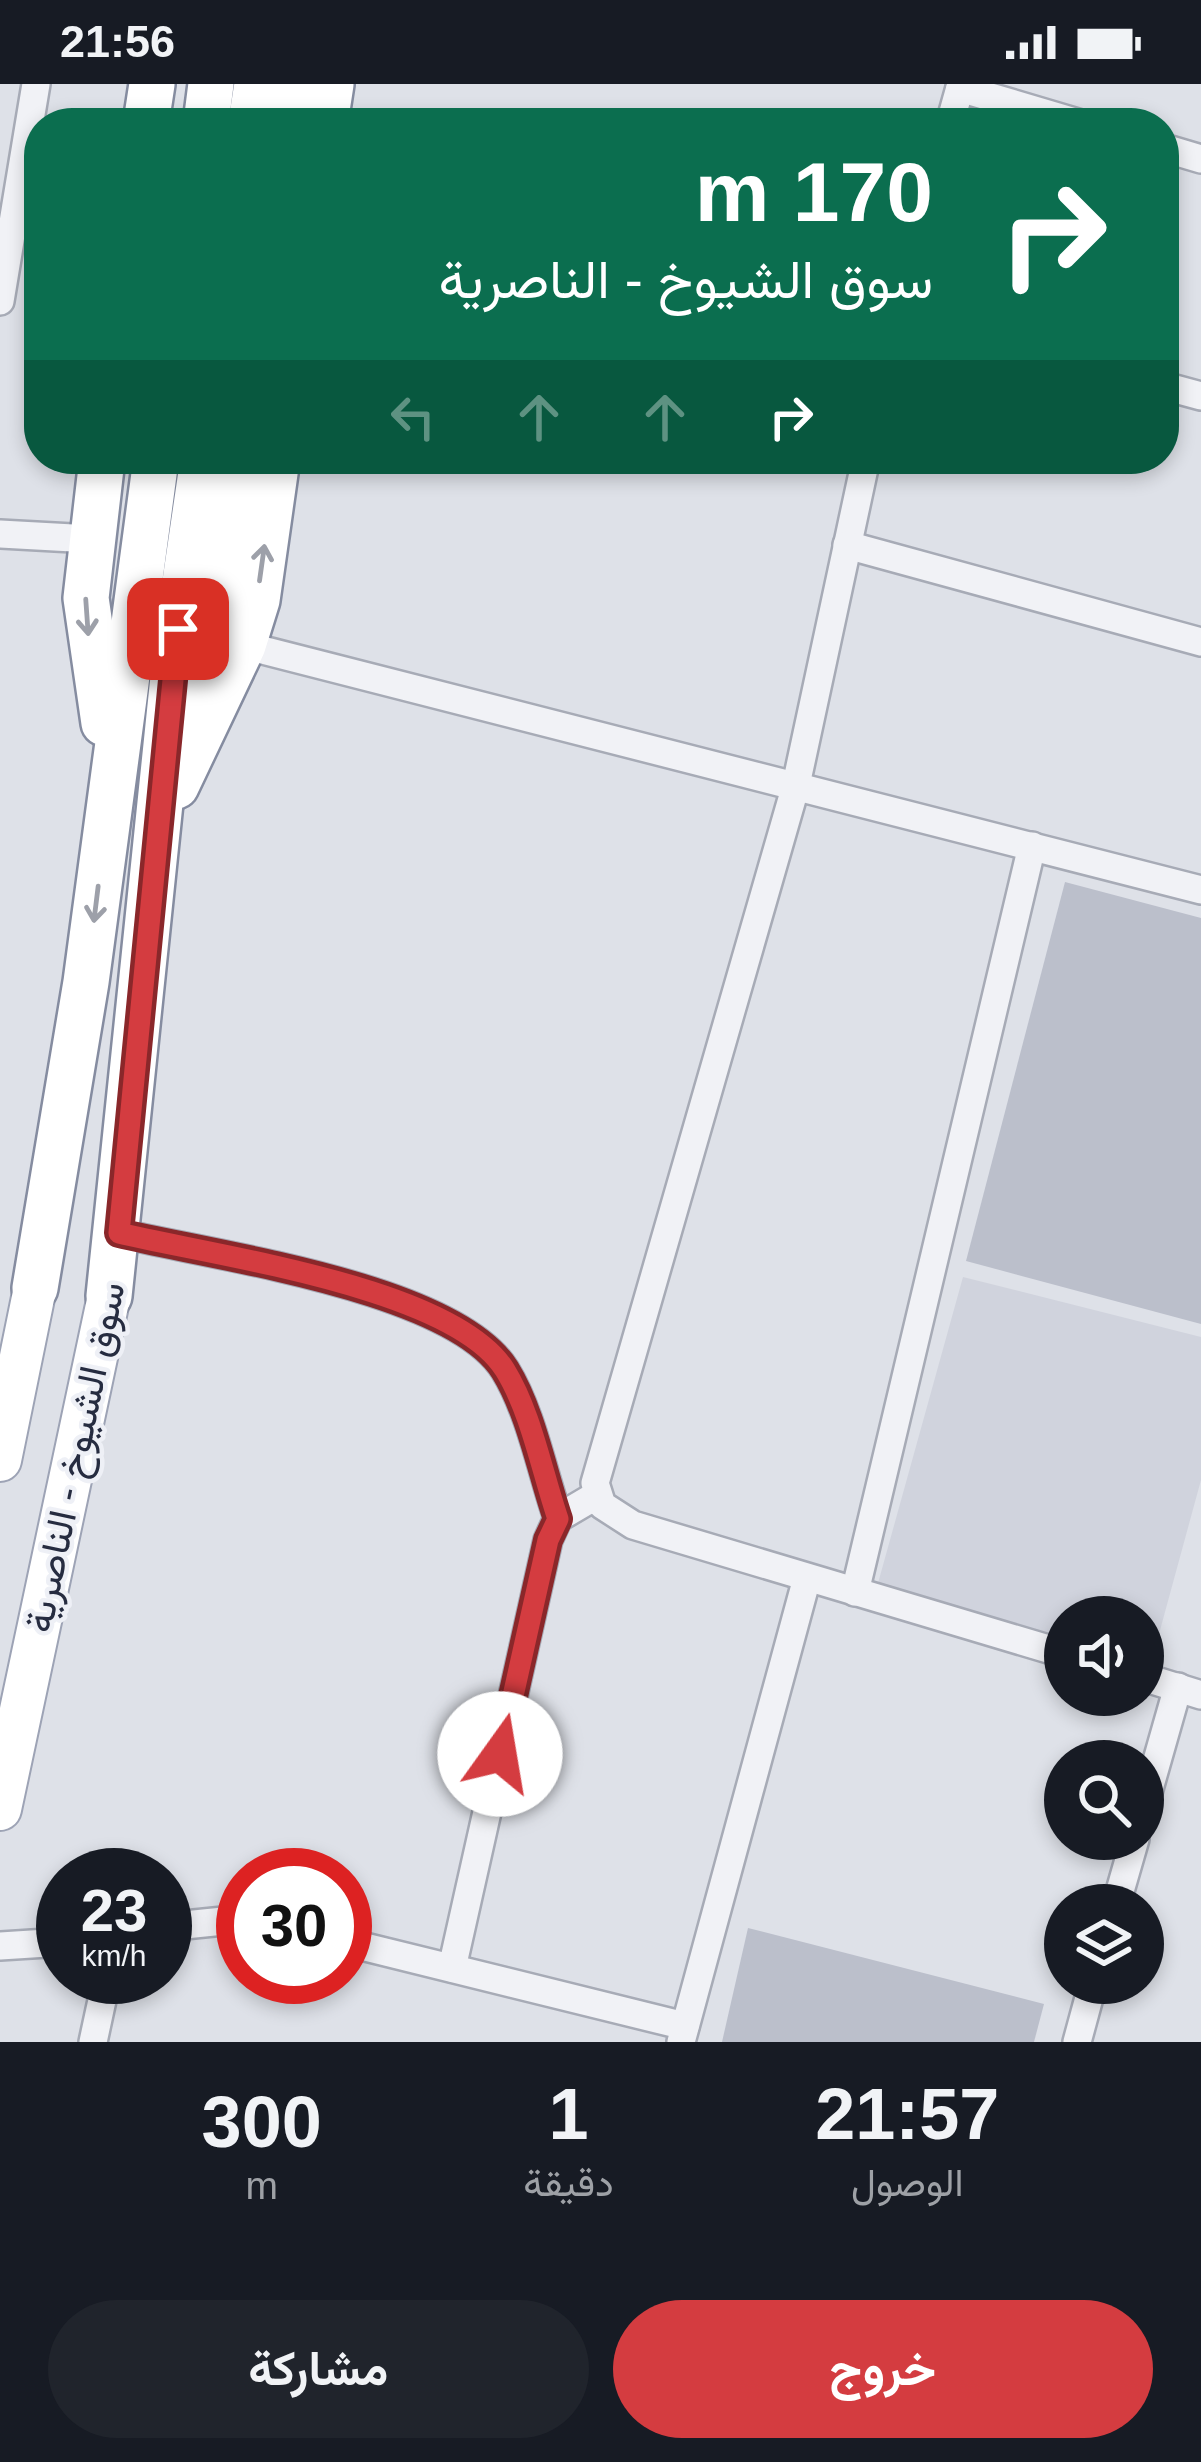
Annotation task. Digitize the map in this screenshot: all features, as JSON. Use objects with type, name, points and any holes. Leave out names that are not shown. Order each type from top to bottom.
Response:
[{"type":"highway","points":[[100,474],[87,624],[106,746],[106,825]]},
{"type":"highway","name":"سوق الشيوخ - الناصرية","points":[[35,1288],[54,1197],[154,474]]},
{"type":"highway","name":"سوق الشيوخ - الناصرية","points":[[109,1296],[178,629],[200,474]]},
{"type":"highway","points":[[154,870],[218,611],[240,474]]},
{"type":"highway","points":[[181,775],[243,645],[257,600],[275,474]]},
{"type":"main road","name":"سوق الشيوخ - الناصرية","points":[[0,1460],[35,1288]]},
{"type":"main road","name":"سوق الشيوخ - الناصرية","points":[[0,1809],[109,1296]]},
{"type":"street","points":[[960,86],[1030,108]]},
{"type":"street","points":[[0,302],[24,157]]},
{"type":"street","points":[[863,474],[796,785],[597,1472],[597,1495],[607,1510],[633,1525],[1044,1648]]},
{"type":"street","points":[[0,533],[91,539]]},
{"type":"street","points":[[847,545],[1201,642]]},
{"type":"street","points":[[243,645],[1201,890]]},
{"type":"street","points":[[855,1592],[1032,846]]},
{"type":"street","points":[[119,1233],[392,1298],[438,1314],[479,1340],[506,1371],[558,1519]]},
{"type":"street","points":[[452,1968],[548,1540],[558,1519],[597,1495]]},
{"type":"street","points":[[372,1949],[683,2034],[807,1578]]},
{"type":"street","points":[[1164,1756],[1189,1691]]},
{"type":"street","points":[[0,1946],[36,1944]]},
{"type":"street","points":[[93,2042],[101,2004]]},
{"type":"street","points":[[1076,2042],[1088,2004]]},
{"type":"shaded area","points":[[963,1277],[1201,1337],[1201,1480],[1164,1616],[1164,1596],[1044,1596],[1044,1631],[875,1594]]},
{"type":"building","points":[[1065,882],[1201,918],[1201,1324],[966,1261]]},
{"type":"building","points":[[748,1928],[1044,2004],[1034,2042],[722,2042]]},
{"type":"route","points":[[178,629],[119,1233],[392,1298],[438,1314],[479,1340],[506,1371],[558,1519],[548,1540],[500,1754]]}]
